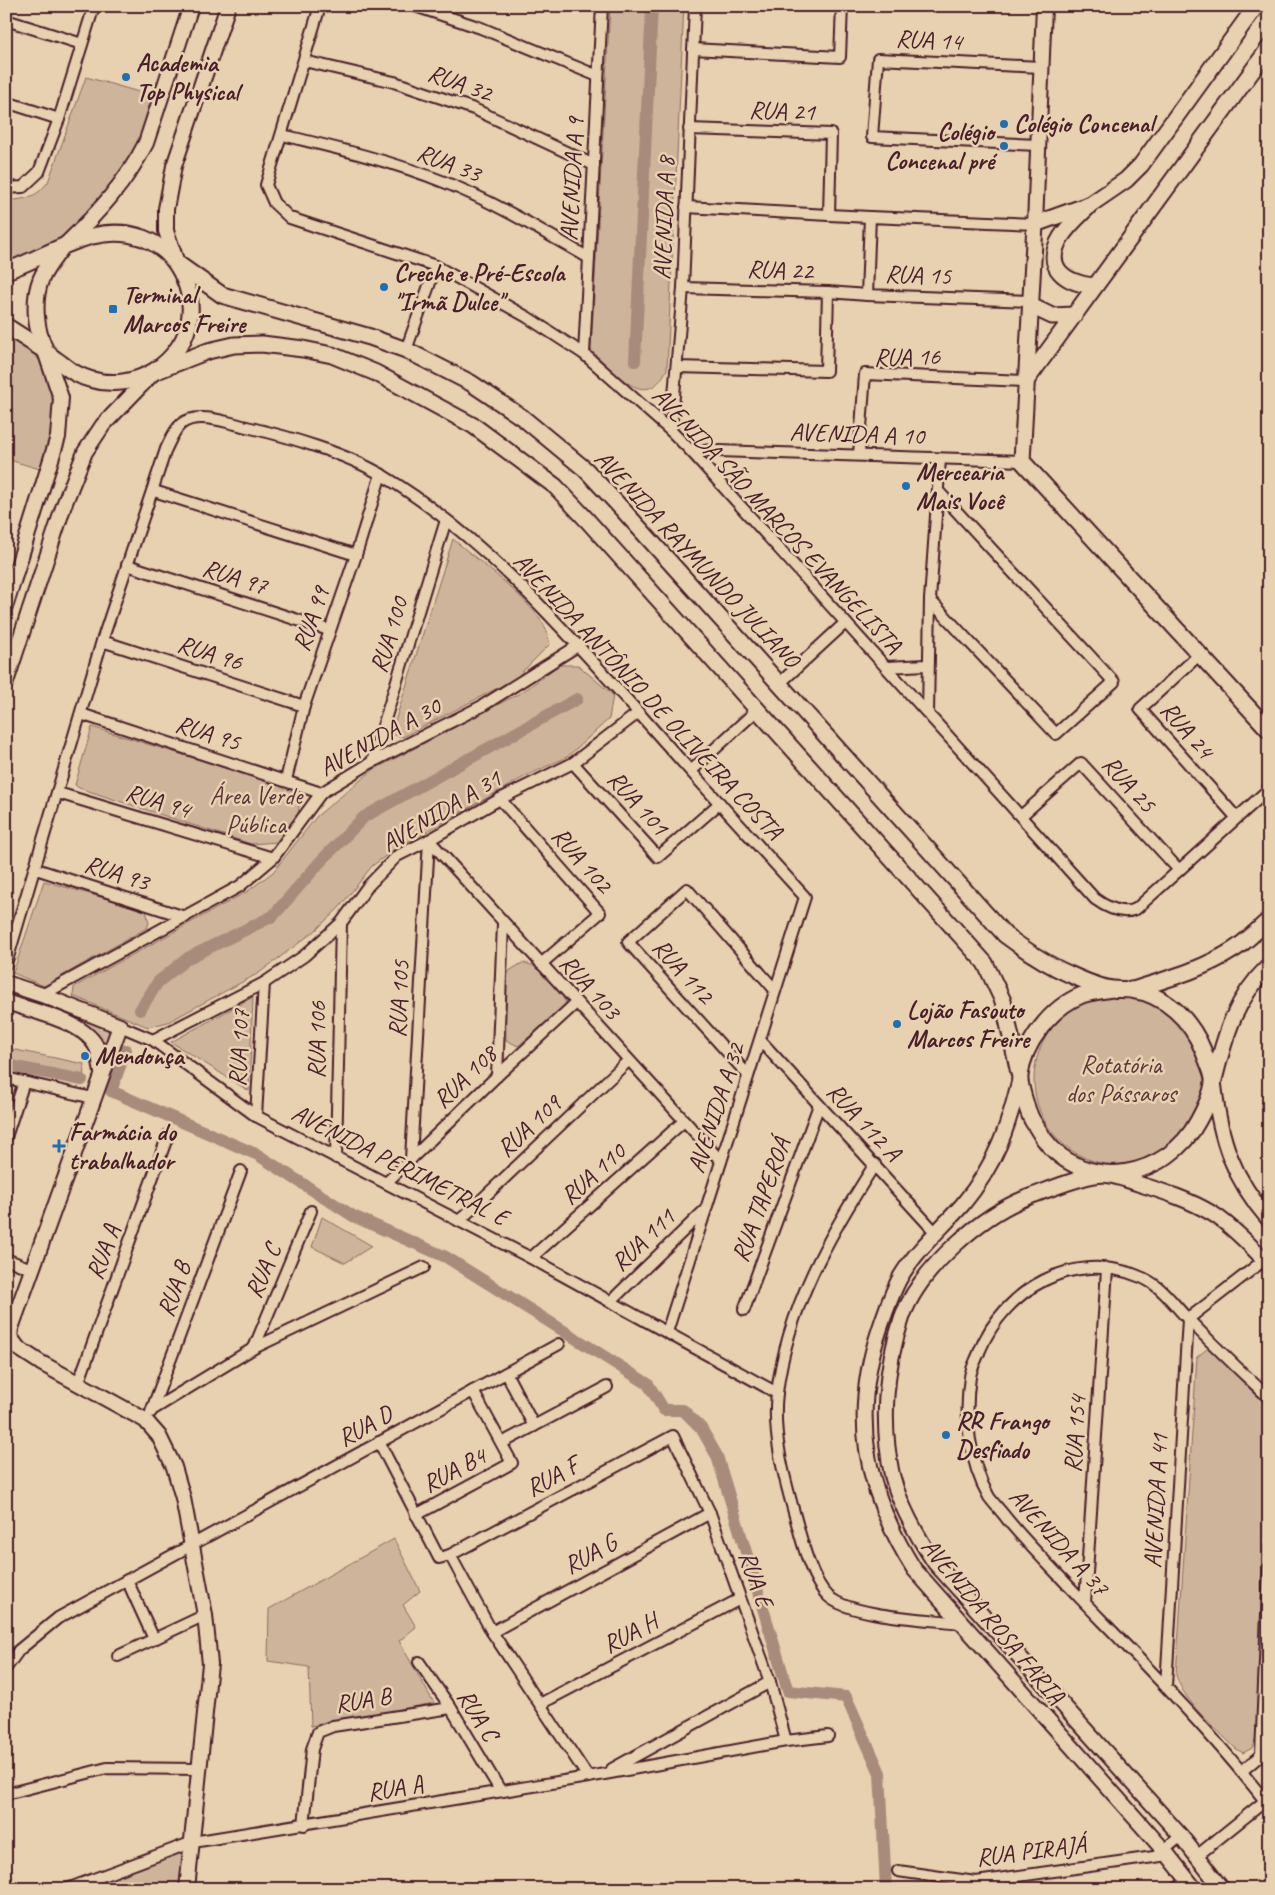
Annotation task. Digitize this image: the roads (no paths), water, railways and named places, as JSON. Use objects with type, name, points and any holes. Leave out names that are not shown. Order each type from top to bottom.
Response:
[{"type":"main road","points":[[1256,6],[1141,165],[1126,180],[1090,204],[1035,224],[1022,461],[1269,730]]},
{"type":"main road","points":[[1026,381],[1269,48]]},
{"type":"main road","points":[[1090,204],[1062,236],[1055,254],[1056,264],[1064,277],[1070,282],[1094,286]]},
{"type":"main road","points":[[6,271],[92,235],[113,232],[136,236],[155,243],[177,263],[186,283],[191,305],[188,328],[178,348],[154,372]]},
{"type":"main road","points":[[45,351],[36,316],[38,291],[49,264],[62,247]]},
{"type":"main road","name":"AVENIDA RAYMUNDO JULIANO","points":[[177,263],[206,286],[222,295],[370,337],[406,350],[472,383],[516,413],[586,470],[780,683],[1005,935],[1031,954],[1069,974],[1111,989]]},
{"type":"main road","points":[[1031,304],[1052,316],[1074,314]]},
{"type":"main road","points":[[6,326],[45,351],[69,370],[95,381],[109,384],[130,382],[208,351],[234,345],[262,344],[332,355],[376,373],[466,422],[555,486],[985,963],[1003,1001],[1029,1114],[1045,1140],[1067,1160],[1084,1168],[1106,1174],[1137,1171],[1156,1164],[1174,1153],[1191,1134],[1203,1112],[1214,1082],[1223,1041],[1242,996],[1269,966]]},
{"type":"main road","points":[[1132,990],[1194,970],[1216,960],[1234,949],[1269,920]]},
{"type":"main road","points":[[1020,1078],[1026,1055],[1037,1034],[1056,1011],[1082,995],[1111,989],[1132,990],[1152,996],[1170,1006],[1186,1020],[1198,1037],[1214,1082]]},
{"type":"street","points":[[7,188],[23,187],[35,178],[59,119],[94,6]]},
{"type":"street","points":[[62,247],[94,217],[137,161],[146,143],[191,6]]},
{"type":"street","points":[[177,263],[166,231],[166,209],[174,166],[228,6]]},
{"type":"street","name":"AVENIDA SÃO MARCOS EVANGELISTA","points":[[320,6],[266,185],[270,197],[283,212],[290,218],[436,266],[527,317],[584,354],[690,450],[844,624],[886,666],[1094,899],[1105,906],[1122,911],[1132,911],[1269,789]]},
{"type":"street","points":[[415,6],[481,28],[598,76]]},
{"type":"street","name":"AVENIDA A 9","points":[[584,354],[602,6]]},
{"type":"street","name":"AVENIDA A 8","points":[[671,431],[682,288],[695,6]]},
{"type":"street","points":[[693,49],[840,57],[842,6]]},
{"type":"street","points":[[686,207],[1035,224],[1044,6]]},
{"type":"street","points":[[6,20],[82,44]]},
{"type":"street","name":"RUA 14","points":[[1038,145],[872,137],[878,59],[1042,67]]},
{"type":"street","name":"RUA 32","points":[[304,61],[394,82],[474,110],[594,165]]},
{"type":"street","points":[[6,102],[59,119]]},
{"type":"street","name":"RUA 21","points":[[689,129],[831,134],[829,215]]},
{"type":"street","name":"RUA 33","points":[[282,135],[359,154],[443,181],[497,206],[589,258]]},
{"type":"street","name":"RUA 15","points":[[870,217],[867,295],[1031,304]]},
{"type":"street","points":[[406,350],[436,266]]},
{"type":"street","name":"RUA 22","points":[[677,366],[826,371],[828,292],[682,288]]},
{"type":"street","points":[[828,292],[867,295]]},
{"type":"street","points":[[6,604],[58,437],[61,398],[45,351]]},
{"type":"street","points":[[6,682],[64,505],[85,452],[103,425],[154,372]]},
{"type":"street","name":"RUA 16","points":[[859,454],[865,374],[1026,381]]},
{"type":"street","name":"AVENIDA ANTÔNIO DE OLIVEIRA COSTA","points":[[6,964],[36,869],[102,641],[154,492],[166,449],[182,423],[197,418],[274,433],[337,455],[381,474],[446,520],[514,579],[579,644],[638,713],[805,897]]},
{"type":"street","name":"AVENIDA A 10","points":[[690,450],[859,454],[940,459],[1022,461]]},
{"type":"street","points":[[928,713],[927,665],[930,600],[940,459]]},
{"type":"street","name":"RUA 99","points":[[286,780],[304,706],[356,555],[381,474]]},
{"type":"street","points":[[930,600],[1056,734],[1114,682],[938,491]]},
{"type":"street","points":[[154,492],[356,555]]},
{"type":"street","name":"RUA 100","points":[[372,762],[446,520]]},
{"type":"street","name":"RUA 97","points":[[127,565],[329,630]]},
{"type":"street","points":[[780,683],[844,624]]},
{"type":"street","name":"RUA 96","points":[[102,641],[304,706]]},
{"type":"street","name":"AVENIDA A 30","points":[[42,994],[240,886],[273,858],[321,793],[372,762],[482,706],[579,644]]},
{"type":"street","name":"RUA 24","points":[[1200,654],[1140,709],[1236,817]]},
{"type":"street","points":[[886,666],[927,665]]},
{"type":"street","points":[[691,770],[757,710]]},
{"type":"street","name":"AVENIDA A 31","points":[[153,1040],[264,983],[304,956],[341,923],[368,886],[397,856],[500,799],[573,763],[638,713]]},
{"type":"street","name":"RUA 95","points":[[81,714],[321,793]]},
{"type":"street","name":"RUA 101","points":[[573,763],[658,856],[720,803]]},
{"type":"street","name":"RUA 25","points":[[1021,816],[1081,763],[1179,870]]},
{"type":"street","name":"RUA 94","points":[[58,793],[273,858]]},
{"type":"street","name":"RUA 102","points":[[500,799],[600,913],[541,964]]},
{"type":"street","name":"RUA 103","points":[[429,840],[503,924],[721,1161]]},
{"type":"street","name":"RUA 105","points":[[411,1159],[429,840]]},
{"type":"street","name":"RUA 93","points":[[36,869],[185,917]]},
{"type":"street","name":"RUA 112","points":[[748,1075],[628,942],[687,890],[775,990]]},
{"type":"street","name":"AVENIDA A 32","points":[[666,1332],[805,897]]},
{"type":"street","name":"RUA 106","points":[[336,1158],[341,923]]},
{"type":"street","points":[[497,1076],[503,924]]},
{"type":"street","name":"AVENIDA PERIMETRAL E","points":[[6,983],[42,994],[153,1040],[256,1116],[531,1258],[777,1393]]},
{"type":"street","name":"RUA 107","points":[[256,1116],[264,983]]},
{"type":"street","points":[[6,1002],[55,1018],[85,1032],[97,1048],[102,1073]]},
{"type":"street","name":"RUA 108","points":[[386,1183],[497,1076],[576,1004]]},
{"type":"street","points":[[120,1026],[30,1269],[8,1339],[18,1348],[78,1384],[148,1415],[174,1467],[183,1498],[205,1615],[210,1664],[188,1889]]},
{"type":"street","name":"RUA 112 A","points":[[760,1040],[936,1233]]},
{"type":"street","name":"RUA 109","points":[[459,1221],[628,1061]]},
{"type":"street","points":[[6,1078],[93,1098]]},
{"type":"street","name":"AVENIDA ROSA FARIA","points":[[1020,1078],[1010,1120],[990,1166],[963,1204],[936,1233],[901,1276],[889,1301],[868,1366],[864,1402],[864,1430],[873,1482],[883,1515],[914,1569],[960,1623],[1166,1852],[1192,1884]]},
{"type":"street","points":[[7,1131],[24,1082]]},
{"type":"street","points":[[1214,1082],[1217,1114],[1224,1146],[1237,1175],[1254,1202],[1269,1220]]},
{"type":"street","name":"RUA TAPEROÁ","points":[[744,1310],[819,1105]]},
{"type":"street","name":"RUA 110","points":[[531,1258],[684,1121]]},
{"type":"street","name":"RUA A","points":[[78,1384],[168,1135]]},
{"type":"street","points":[[875,1164],[840,1219],[805,1287],[788,1342],[777,1393],[778,1435],[785,1479],[801,1538],[815,1577],[828,1596],[843,1605],[865,1612],[960,1623]]},
{"type":"street","name":"RUA B","points":[[148,1415],[240,1171]]},
{"type":"street","points":[[1106,1174],[1173,1194],[1214,1214],[1267,1260],[1188,1320]]},
{"type":"street","name":"AVENIDA ROSA FARIA","points":[[1106,1174],[1064,1185],[1016,1202],[984,1220],[943,1256],[918,1291],[903,1317],[890,1368],[886,1402],[888,1448],[892,1476],[910,1521],[934,1563],[1198,1855],[1222,1889]]},
{"type":"street","name":"RUA 111","points":[[610,1302],[707,1208]]},
{"type":"street","name":"RUA C","points":[[254,1348],[311,1211]]},
{"type":"street","points":[[6,1259],[30,1269]]},
{"type":"street","points":[[148,1415],[254,1348],[424,1267]]},
{"type":"street","name":"AVENIDA A 37","points":[[1267,1804],[1242,1772],[1166,1686],[1019,1534],[990,1496],[974,1457],[967,1418],[970,1375],[984,1341],[1003,1312],[1025,1292],[1047,1278],[1069,1270],[1090,1267],[1137,1275],[1155,1284],[1170,1296],[1188,1320],[1269,1398]]},
{"type":"street","name":"RUA 154","points":[[1085,1602],[1107,1269]]},
{"type":"street","name":"AVENIDA A 41","points":[[1166,1686],[1188,1320]]},
{"type":"street","name":"RUA D","points":[[6,1668],[19,1650],[58,1618],[559,1344]]},
{"type":"street","points":[[506,1373],[534,1426]]},
{"type":"street","points":[[473,1391],[502,1443],[607,1387]]},
{"type":"street","name":"RUA E","points":[[673,1436],[710,1514],[770,1682],[786,1741]]},
{"type":"street","name":"RUA F","points":[[450,1555],[673,1436]]},
{"type":"street","points":[[379,1442],[439,1558],[450,1555],[492,1632],[588,1777]]},
{"type":"street","name":"RUA B4","points":[[416,1515],[512,1463],[502,1443]]},
{"type":"street","name":"RUA G","points":[[492,1632],[710,1514]]},
{"type":"street","points":[[1242,1772],[1265,1751],[1269,1568]]},
{"type":"street","points":[[127,1580],[154,1639]]},
{"type":"street","name":"RUA H","points":[[540,1704],[740,1599]]},
{"type":"street","points":[[118,1656],[205,1615]]},
{"type":"street","name":"RUA C","points":[[419,1662],[451,1708],[500,1790]]},
{"type":"street","points":[[1015,1684],[1031,1669]]},
{"type":"street","name":"RUA A","points":[[604,1774],[770,1682]]},
{"type":"street","name":"RUA B","points":[[304,1825],[312,1749],[318,1732],[332,1726],[451,1708]]},
{"type":"street","name":"RUA A","points":[[193,1842],[588,1777],[786,1741],[828,1736]]},
{"type":"street","points":[[6,1794],[107,1768],[199,1769]]},
{"type":"street","points":[[1198,1855],[1267,1804]]},
{"type":"street","points":[[1166,1852],[1181,1836]]},
{"type":"street","points":[[67,1889],[193,1842]]},
{"type":"street","name":"RUA PIRAJÁ","points":[[898,1871],[977,1885],[1166,1852]]},
{"type":"street","points":[[1176,1889],[1192,1884]]},
{"type":"waterway","points":[[635,361],[652,6]]},
{"type":"waterway","points":[[140,1010],[158,982],[188,958],[273,916],[321,861],[364,817],[577,699]]},
{"type":"waterway","points":[[126,1050],[111,1091],[258,1155],[353,1216],[446,1257],[648,1384],[664,1410],[683,1410],[701,1428],[717,1456],[788,1691],[846,1697],[880,1773],[886,1889]]},
{"type":"waterway","points":[[6,1065],[82,1080]]},
{"type":"place","name":"Academia Top Physical","points":[[126,77]]},
{"type":"place","name":"Colégio Concenal","points":[[1004,124]]},
{"type":"place","name":"Colégio Concenal pré","points":[[1004,146]]},
{"type":"place","name":"Creche e Pré-Escola \"Irmã Dulce\"","points":[[384,287]]},
{"type":"place","name":"Terminal Marcos Freire","points":[[113,309]]},
{"type":"place","name":"Mercearia Mais Você","points":[[906,486]]},
{"type":"place","name":"Lojão Fasouto Marcos Freire","points":[[897,1024]]},
{"type":"place","name":"Mendonça","points":[[85,1056]]},
{"type":"place","name":"Farmácia do trabalhador","points":[[59,1146]]},
{"type":"place","name":"RR Frango Desfiado","points":[[946,1435]]},
{"type":"park label","name":"Área Verde Pública","points":[[256,810]]},
{"type":"park label","name":"Rotatória dos Pássaros","points":[[1121,1080]]}]
